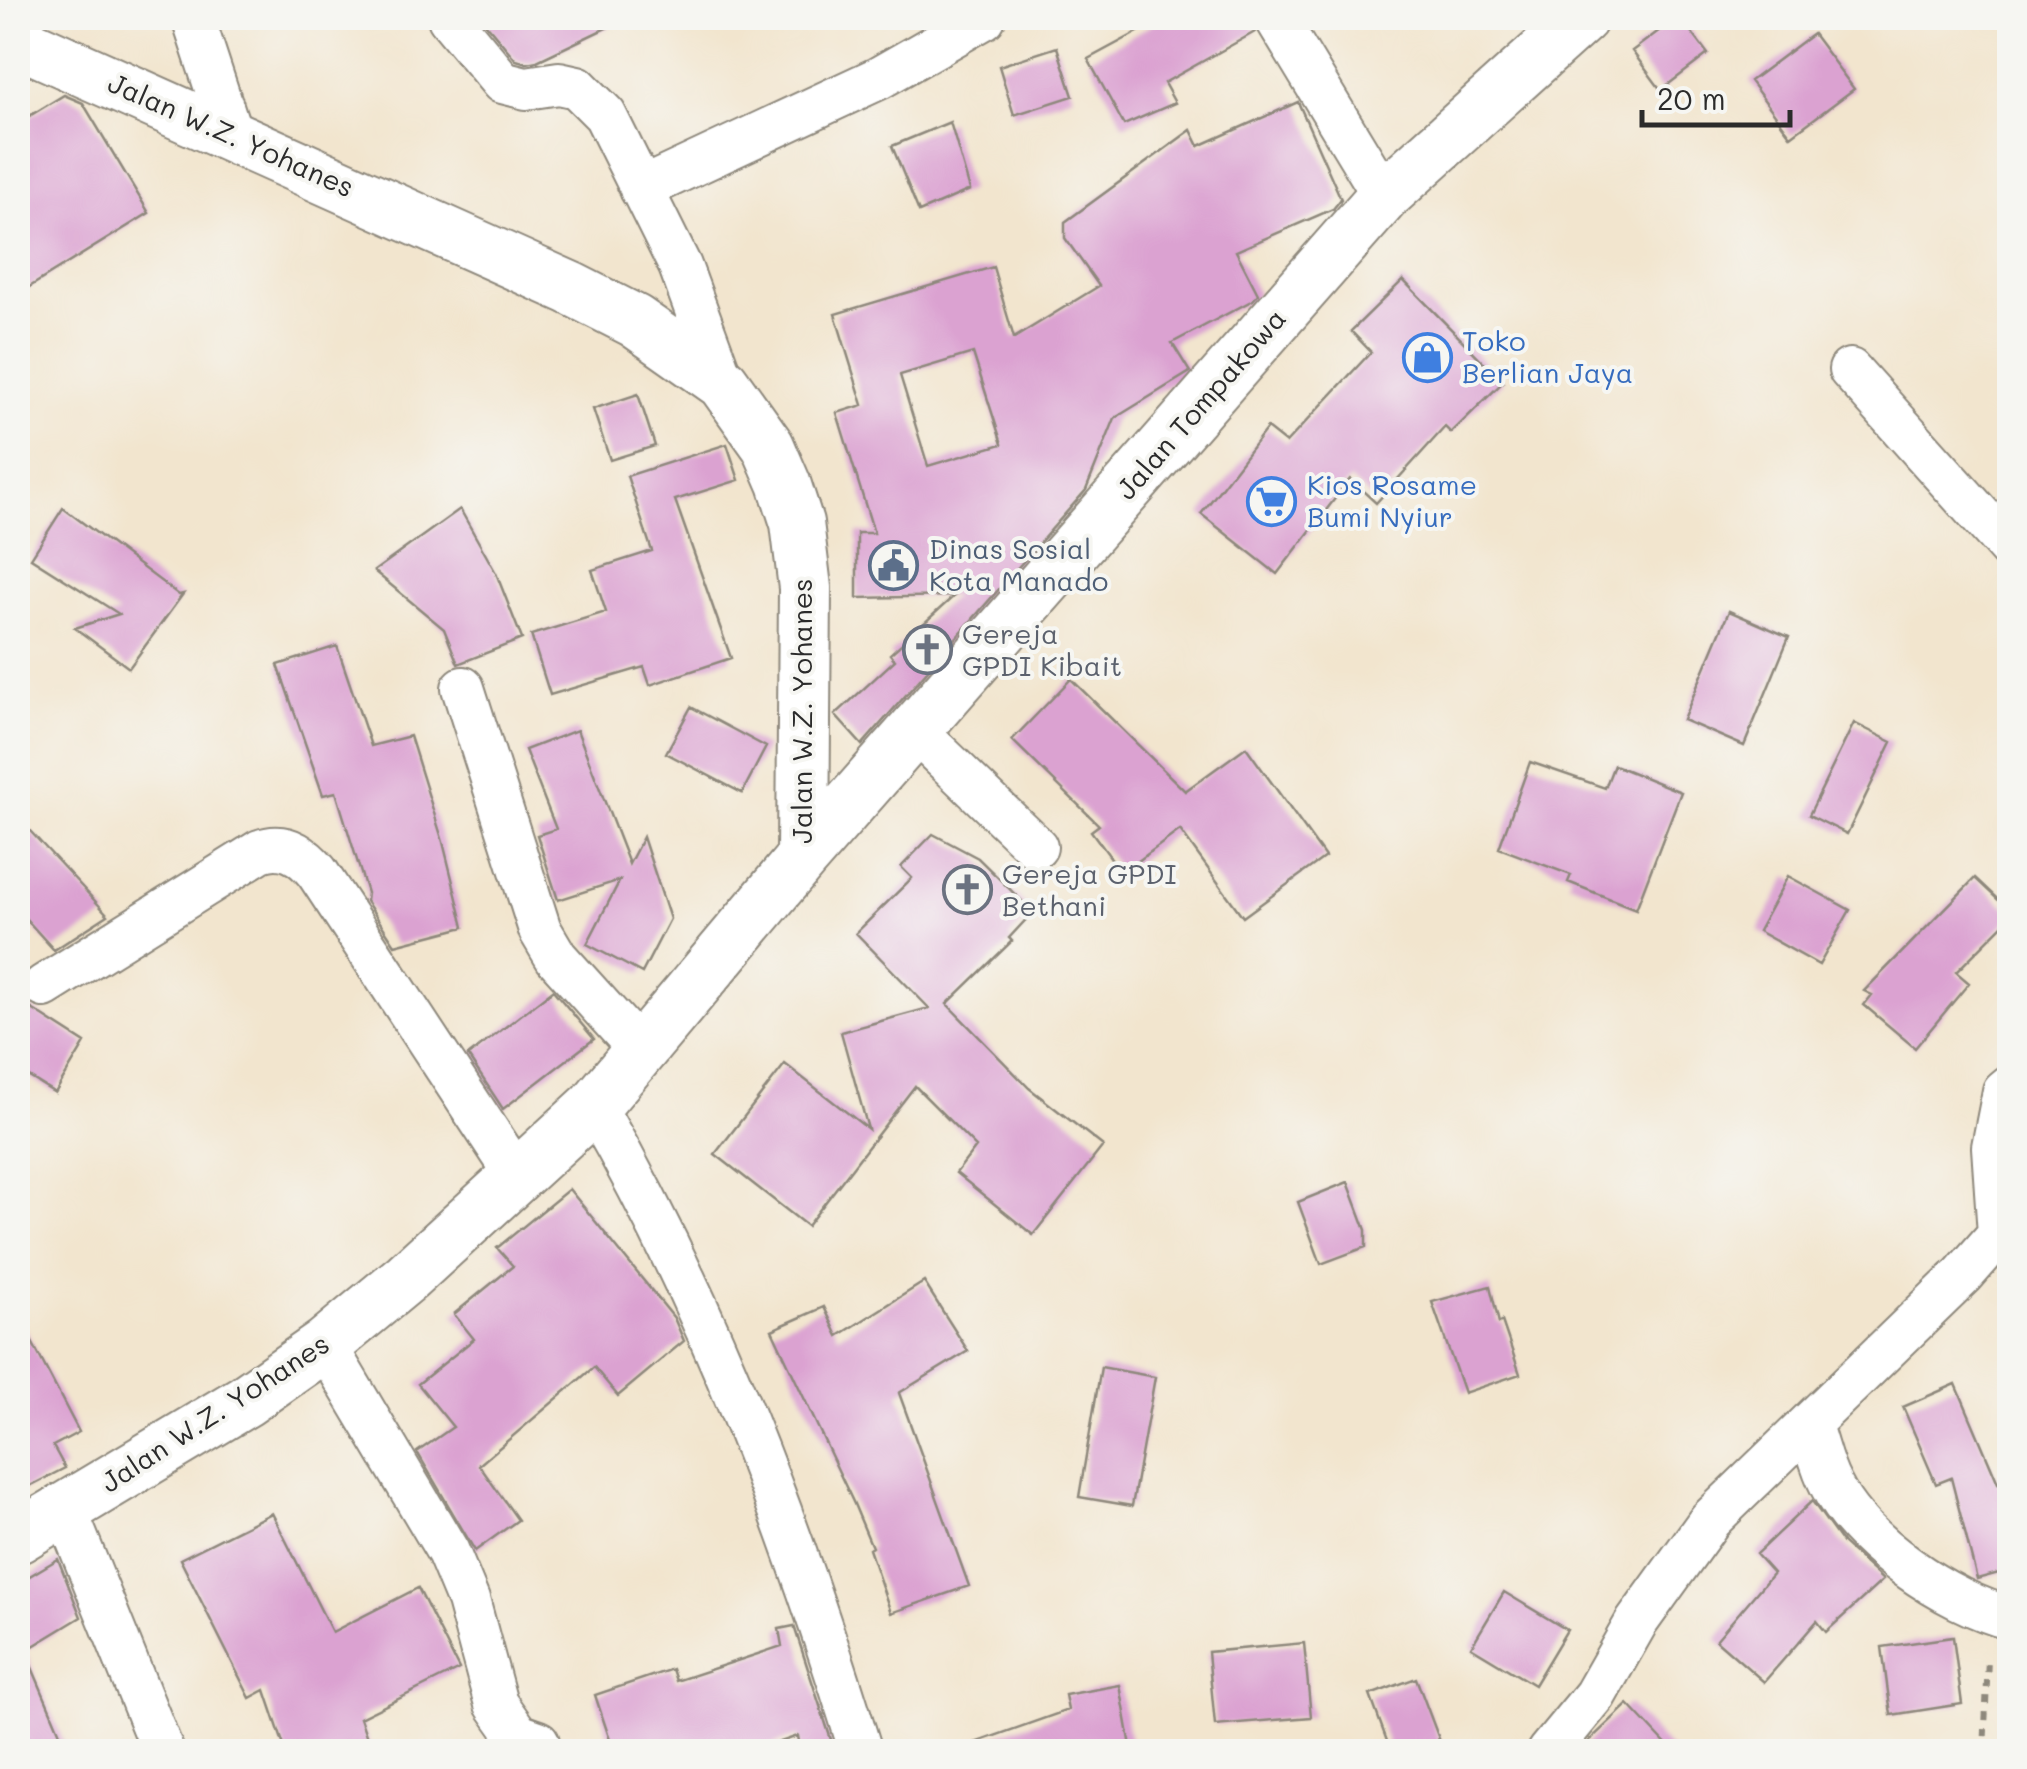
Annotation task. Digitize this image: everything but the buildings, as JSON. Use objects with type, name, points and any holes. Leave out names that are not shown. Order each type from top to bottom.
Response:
[{"type":"street","points":[[193,18],[231,134]]},
{"type":"street","points":[[449,18],[502,82],[526,88],[559,83],[577,87],[605,115],[680,266],[723,382]]},
{"type":"street","points":[[642,189],[879,78],[984,18]]},
{"type":"street","points":[[1276,18],[1384,196]]},
{"type":"street","name":"Jalan Tompakowa","points":[[802,856],[1384,196],[1582,18]]},
{"type":"street","name":"Jalan W.Z. Yohanes","points":[[18,41],[570,288],[635,322],[723,382],[768,446],[784,483],[797,523],[806,588],[802,856],[594,1106],[407,1277],[325,1346],[245,1401],[18,1537]]},
{"type":"street","points":[[1850,370],[2010,549]]},
{"type":"street","points":[[462,688],[540,930],[556,957],[640,1050]]},
{"type":"street","points":[[915,730],[1036,847]]},
{"type":"street","points":[[44,986],[260,850],[280,847],[295,851],[316,872],[518,1177]]},
{"type":"street","points":[[1548,1752],[1595,1695],[1636,1624],[1710,1520],[1963,1275],[1998,1234],[1993,1147],[2004,1091],[2010,1086]]},
{"type":"street","points":[[594,1106],[665,1237],[730,1381],[824,1631],[862,1752]]},
{"type":"street","points":[[325,1346],[448,1552],[468,1600],[496,1704],[518,1735],[538,1742]]},
{"type":"street","points":[[1810,1426],[1831,1485],[1858,1524],[1913,1570],[2000,1615]]},
{"type":"street","points":[[65,1509],[163,1752]]},
{"type":"path","points":[[1984,1752],[2000,1615]]},
{"type":"place","name":"Toko Berlian Jaya","points":[[1427,357]]},
{"type":"place","name":"Kios Rosame Bumi Nyiur","points":[[1272,501]]},
{"type":"place","name":"Dinas Sosial Kota Manado","points":[[894,565]]},
{"type":"place","name":"Gereja GPDI Kibait","points":[[927,650]]},
{"type":"place","name":"Gereja GPDI Bethani","points":[[967,890]]}]
